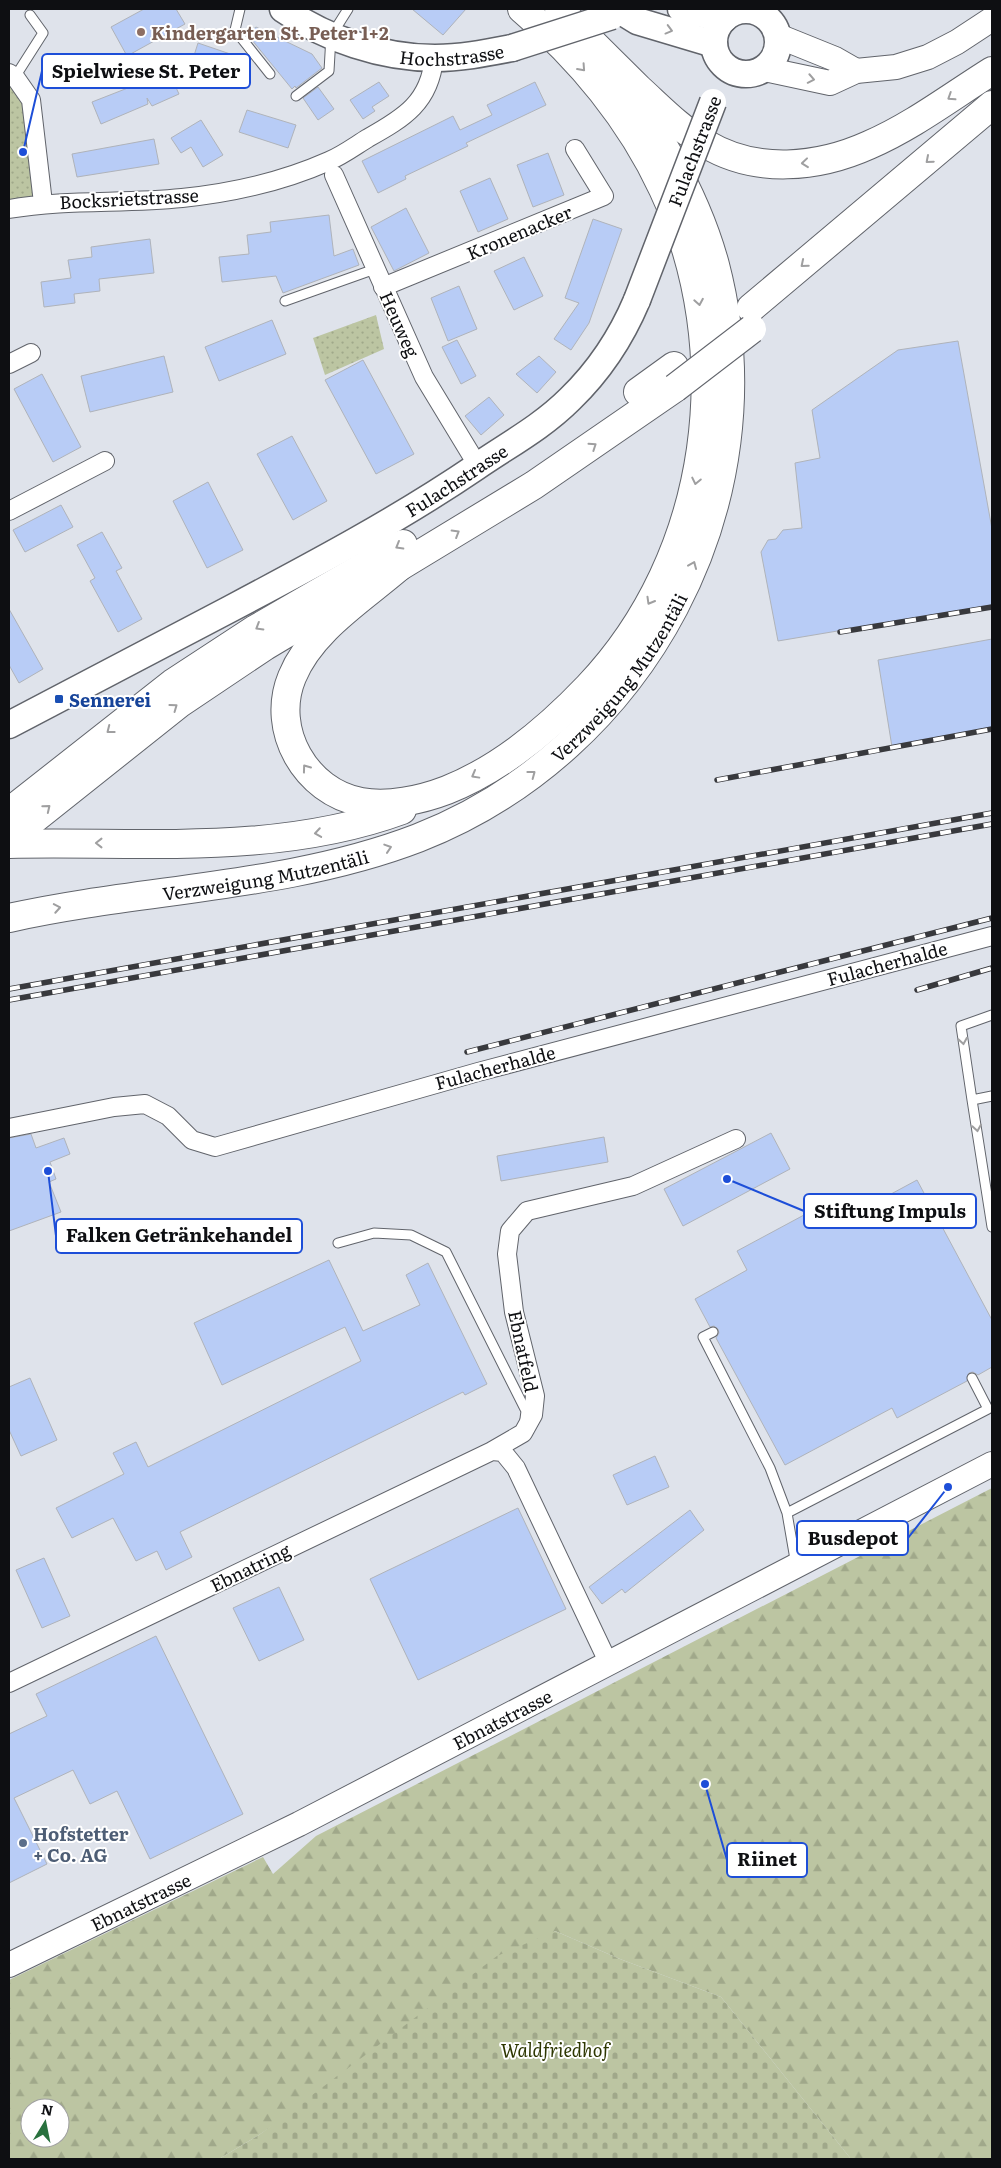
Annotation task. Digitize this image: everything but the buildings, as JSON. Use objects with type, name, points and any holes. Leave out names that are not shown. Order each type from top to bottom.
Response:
[{"type":"highway","points":[[400,567],[328,628],[306,652],[288,688],[287,729],[294,749],[312,777],[330,790],[349,799],[385,804],[447,790],[497,763],[539,732],[596,678],[629,636],[664,576],[681,534],[698,469],[706,414],[707,369],[696,286],[664,190],[638,143],[606,97],[562,47],[522,9]]},
{"type":"highway","points":[[559,9],[604,55],[677,124],[705,144],[739,160],[769,164],[815,162],[846,155],[870,145],[911,122],[992,71]]},
{"type":"highway","name":"Verzweigung Mutzentäli","points":[[9,918],[78,904],[266,877],[322,866],[416,838],[482,807],[548,762],[597,717],[639,667],[673,609],[694,564],[710,518],[721,474],[727,430],[729,364],[719,286],[699,216],[661,139],[604,55]]},
{"type":"highway","points":[[752,318],[992,105]]},
{"type":"highway","points":[[9,839],[119,749],[187,698],[279,638],[534,485],[752,318],[992,129]]},
{"type":"highway","points":[[9,812],[133,712],[254,630],[445,519],[674,377]]},
{"type":"highway","name":"Verzweigung Mutzentäli","points":[[9,844],[264,840],[334,830],[385,817],[447,790]]},
{"type":"main road","points":[[680,9],[724,19]]},
{"type":"main road","points":[[742,10],[763,11],[778,36],[776,55],[764,69],[746,74],[728,68],[718,58],[714,44],[715,35],[724,19],[742,10]]},
{"type":"main road","name":"Hochstrasse","points":[[289,11],[331,36],[380,51],[434,58],[465,56],[512,48],[620,12],[637,21],[714,44]]},
{"type":"main road","name":"Fulachstrasse","points":[[9,725],[368,535],[447,488],[543,423],[570,399],[614,346],[637,300],[713,102],[728,68]]},
{"type":"street","points":[[764,69],[830,83],[856,71],[896,67],[928,57],[957,42],[992,19]]},
{"type":"street","points":[[778,36],[835,59],[856,71]]},
{"type":"street","name":"Bocksrietstrasse","points":[[9,209],[43,203],[183,198],[260,185],[329,161],[392,125],[423,97],[432,78],[434,58]]},
{"type":"street","points":[[12,75],[31,100],[43,203]]},
{"type":"street","name":"Kronenacker","points":[[383,287],[604,196],[575,149]]},
{"type":"street","name":"Heuweg","points":[[334,175],[424,377],[478,466]]},
{"type":"street","points":[[9,364],[31,353]]},
{"type":"street","points":[[9,511],[104,461]]},
{"type":"street","name":"Fulacherhalde","points":[[9,1128],[114,1108],[146,1104],[168,1116],[192,1140],[215,1147],[478,1072],[992,936]]},
{"type":"street","name":"Ebnatfeld","points":[[523,1433],[533,1415],[534,1396],[514,1312],[507,1254],[510,1231],[527,1211],[633,1186],[736,1139]]},
{"type":"street","name":"Ebnatring","points":[[9,1683],[492,1450],[523,1433]]},
{"type":"street","points":[[492,1450],[503,1452],[516,1468],[608,1664]]},
{"type":"street","name":"Ebnatstrasse","points":[[9,1965],[299,1824],[992,1464]]},
{"type":"lane","points":[[240,9],[235,30],[270,74]]},
{"type":"lane","points":[[296,96],[329,71],[331,36],[348,9]]},
{"type":"lane","points":[[12,75],[43,34],[30,15]]},
{"type":"lane","points":[[285,301],[375,269]]},
{"type":"lane","points":[[992,1015],[961,1026],[992,1227]]},
{"type":"lane","points":[[972,1100],[992,1096]]},
{"type":"lane","name":"Ebnatfeld","points":[[338,1243],[374,1233],[411,1235],[446,1252],[526,1411],[523,1433]]},
{"type":"lane","points":[[712,1332],[703,1337],[770,1468],[787,1513],[796,1565]]},
{"type":"lane","points":[[787,1513],[988,1409],[972,1378]]},
{"type":"green space","points":[[9,73],[31,100],[43,203],[9,209]]},
{"type":"green space","points":[[376,315],[384,349],[325,375],[313,338]]},
{"type":"green space","points":[[992,1488],[992,2159],[851,2159],[721,1997],[620,1959],[555,1931],[259,2135],[219,2159],[9,2159],[9,1980],[263,1857],[273,1874],[316,1836]]},
{"type":"green space","name":"Waldfriedhof","points":[[555,1931],[620,1959],[721,1997],[851,2159],[219,2159],[259,2135],[497,1956]]},
{"type":"railway","points":[[840,632],[992,607]]},
{"type":"railway","points":[[717,780],[992,729]]},
{"type":"railway","points":[[9,989],[992,813]]},
{"type":"railway","points":[[9,1000],[992,824]]},
{"type":"railway","points":[[467,1052],[992,918]]},
{"type":"railway","points":[[917,990],[992,968]]},
{"type":"place","name":"Kindergarten St. Peter 1+2","points":[[141,32]]},
{"type":"place","name":"Spielwiese St. Peter","points":[[23,152]]},
{"type":"place","name":"Sennerei","points":[[59,699]]},
{"type":"place","name":"Falken Getränkehandel","points":[[48,1171]]},
{"type":"place","name":"Stiftung Impuls","points":[[727,1179]]},
{"type":"place","name":"Busdepot","points":[[948,1487]]},
{"type":"place","name":"Riinet","points":[[705,1784]]},
{"type":"place","name":"Hofstetter + Co. AG","points":[[23,1843]]}]
